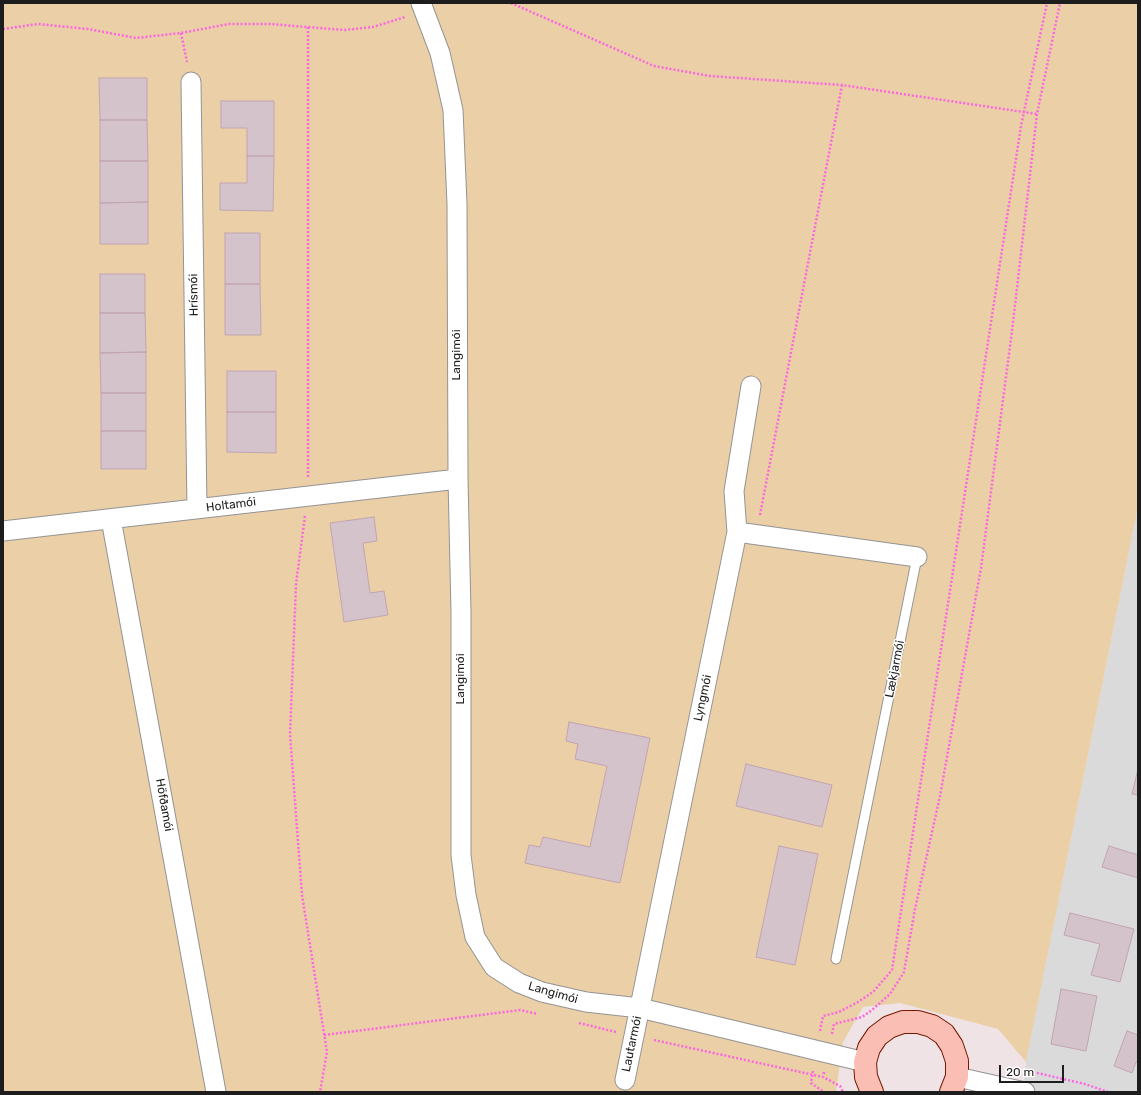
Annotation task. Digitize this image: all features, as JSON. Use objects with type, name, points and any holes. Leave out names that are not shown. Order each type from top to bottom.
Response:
[{"type":"street","name":"Langimói","points":[[422,6],[440,53],[453,110],[457,204],[458,479],[461,612],[461,855],[466,895],[475,937],[494,967],[519,983],[542,992],[586,1002],[640,1008],[865,1062]]},
{"type":"street","name":"Hrísmói","points":[[191,82],[197,509]]},
{"type":"street","name":"Lyngmói","points":[[640,1008],[737,532],[734,491],[751,386]]},
{"type":"street","name":"Holtamói","points":[[3,531],[458,479]]},
{"type":"street","name":"Höfðamói","points":[[111,519],[216,1092]]},
{"type":"street","name":"Lækjarmói","points":[[737,532],[917,557]]},
{"type":"street","name":"Lautarmói","points":[[625,1080],[640,1008]]},
{"type":"street","points":[[872,1092],[866,1077],[865,1062],[869,1048],[878,1036],[889,1027],[903,1022],[918,1022],[932,1026],[944,1034],[952,1046],[957,1061],[954,1084],[1025,1092]]},
{"type":"lane","name":"Lækjarmói","points":[[836,959],[917,557]]},
{"type":"path","points":[[511,3],[654,66],[710,76],[842,85],[1037,114]]},
{"type":"path","points":[[823,1077],[823,1016],[839,1012],[874,992],[892,970],[1024,112],[1046,3]]},
{"type":"path","points":[[824,1092],[811,1084],[813,1075],[834,1024],[862,1017],[890,994],[904,972],[915,909],[940,796],[981,568],[1012,331],[1037,114],[1060,3]]},
{"type":"path","points":[[3,29],[38,24],[88,29],[136,38],[181,33],[229,24],[270,24],[344,30],[373,27],[402,19],[422,6]]},
{"type":"path","points":[[308,28],[308,496],[296,584],[290,734],[302,895],[327,1052],[320,1092]]},
{"type":"path","points":[[181,33],[191,82]]},
{"type":"path","points":[[756,535],[842,85]]},
{"type":"path","points":[[324,1035],[520,1010],[543,1015]]},
{"type":"path","points":[[573,1022],[823,1077],[840,1086],[843,1092]]},
{"type":"path","points":[[1032,1072],[1085,1084],[1108,1092]]},
{"type":"shaded area","points":[[3,3],[1138,3],[1138,507],[1026,1062],[998,1029],[900,1003],[863,1007],[843,1042],[836,1092],[3,1092]]},
{"type":"shaded area","points":[[1138,507],[1138,1092],[1023,1092],[1026,1062]]},
{"type":"building","points":[[99,78],[147,78],[147,120],[100,120]]},
{"type":"building","points":[[221,101],[274,101],[274,156],[247,156],[247,128],[221,128]]},
{"type":"building","points":[[100,120],[147,120],[148,161],[100,161]]},
{"type":"building","points":[[247,156],[274,156],[273,211],[220,210],[220,183],[247,183]]},
{"type":"building","points":[[100,161],[148,161],[148,202],[100,203]]},
{"type":"building","points":[[148,202],[148,244],[100,244],[100,203]]},
{"type":"building","points":[[225,233],[260,233],[260,284],[225,284]]},
{"type":"building","points":[[100,274],[145,274],[145,313],[100,313]]},
{"type":"building","points":[[225,284],[260,284],[261,335],[225,335]]},
{"type":"building","points":[[100,313],[145,313],[146,352],[100,353]]},
{"type":"building","points":[[146,352],[146,393],[101,393],[100,353]]},
{"type":"building","points":[[227,371],[276,371],[276,412],[227,412]]},
{"type":"building","points":[[101,393],[146,393],[146,431],[101,431]]},
{"type":"building","points":[[227,412],[276,412],[276,453],[227,452]]},
{"type":"building","points":[[101,431],[146,431],[146,469],[101,469]]},
{"type":"building","points":[[374,517],[377,541],[363,543],[370,593],[384,591],[388,615],[344,622],[330,523]]},
{"type":"building","points":[[569,722],[650,738],[620,883],[525,863],[529,845],[540,847],[543,837],[590,847],[607,766],[575,759],[578,744],[566,741]]},
{"type":"building","points":[[746,764],[832,785],[822,827],[736,806]]},
{"type":"building","points":[[1138,773],[1138,795],[1132,794]]},
{"type":"building","points":[[779,846],[818,854],[795,965],[756,957]]},
{"type":"building","points":[[1109,846],[1138,855],[1138,878],[1102,867]]},
{"type":"building","points":[[1070,913],[1134,929],[1120,982],[1091,975],[1100,944],[1064,935]]},
{"type":"building","points":[[1061,989],[1097,996],[1086,1051],[1051,1044]]},
{"type":"building","points":[[1127,1031],[1138,1035],[1138,1062],[1136,1062],[1132,1073],[1114,1066]]}]
